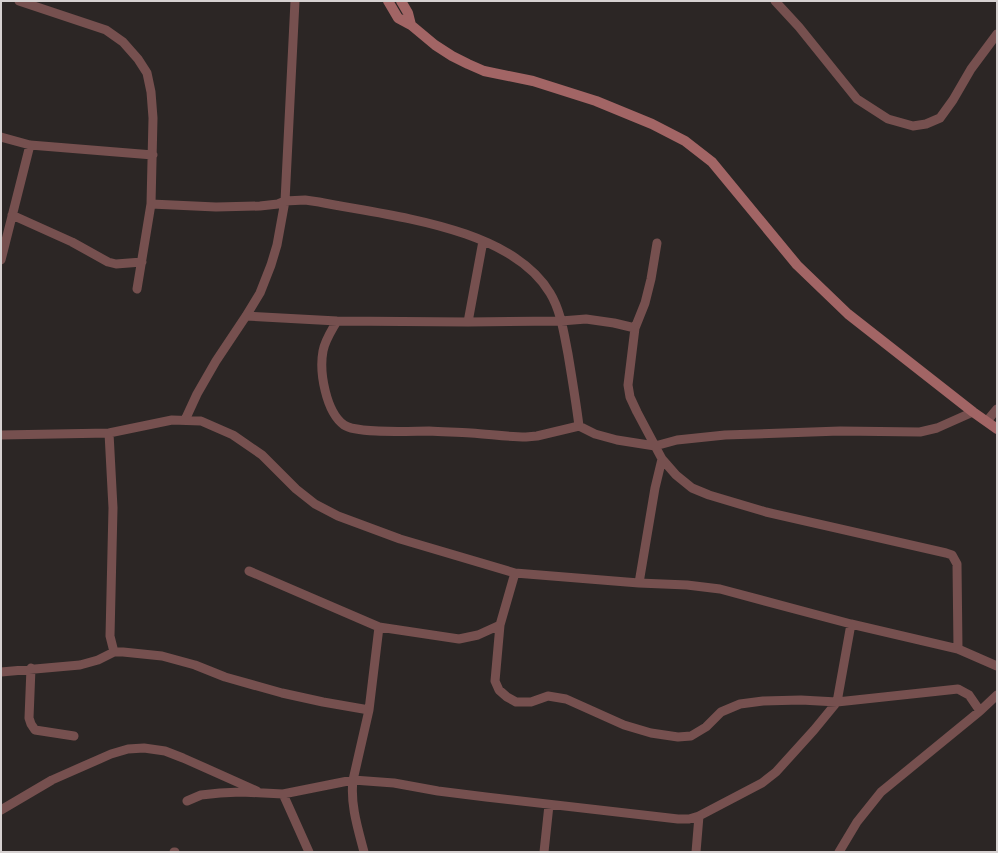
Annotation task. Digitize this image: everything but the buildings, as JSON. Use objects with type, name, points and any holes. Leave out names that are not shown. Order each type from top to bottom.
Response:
[{"type":"street","points":[[19,1],[106,30],[123,42],[138,59],[147,73],[151,92],[153,118],[151,204],[137,289]]},
{"type":"street","points":[[185,420],[197,394],[216,361],[260,293],[277,245],[285,201],[295,1]]},
{"type":"street","points":[[388,1],[398,18],[411,25],[435,45],[452,56],[484,71],[533,81],[596,101],[652,124],[685,141],[712,162],[797,266],[848,314],[973,412],[997,429]]},
{"type":"street","points":[[401,1],[408,13],[411,25]]},
{"type":"street","points":[[776,1],[857,99],[888,119],[913,126],[926,124],[940,118],[953,100],[971,69],[997,34]]},
{"type":"street","points":[[1,137],[30,145],[153,155]]},
{"type":"street","points":[[1,260],[30,145]]},
{"type":"street","points":[[151,204],[216,207],[260,206],[278,204],[285,201],[305,200],[429,223],[457,231],[483,241],[526,265],[551,294],[561,321],[579,426]]},
{"type":"street","points":[[12,215],[72,242],[108,262],[116,264],[142,262]]},
{"type":"street","points":[[468,322],[483,241]]},
{"type":"street","points":[[657,242],[652,279],[645,303],[635,328],[628,385],[630,397],[662,459],[676,475],[692,488],[709,495],[766,512],[857,531],[952,555],[957,564],[958,649]]},
{"type":"street","points":[[246,316],[337,321],[468,322],[561,321],[586,319],[635,328]]},
{"type":"street","points":[[337,321],[323,351],[322,368],[329,403],[336,416],[345,425],[357,429],[526,437],[537,436],[579,426],[595,434],[617,440],[655,446],[677,440],[725,434],[920,432],[937,428],[973,412]]},
{"type":"street","points":[[987,421],[997,409]]},
{"type":"street","points":[[1,435],[109,433],[172,420],[201,421],[233,435],[262,455],[296,489],[315,504],[338,516],[400,539],[515,573],[639,583],[687,585],[720,590],[851,624],[958,649],[997,666]]},
{"type":"street","points":[[109,433],[113,508],[110,636],[114,652]]},
{"type":"street","points":[[639,583],[655,488],[662,459]]},
{"type":"street","points":[[249,571],[379,627],[459,639],[478,635],[500,625]]},
{"type":"street","points":[[515,573],[500,625],[495,681],[499,690],[516,702],[531,702],[548,696],[566,699],[624,725],[651,733],[678,737],[692,736],[706,727],[721,712],[740,704],[763,701],[800,700],[837,702],[958,689],[969,695],[980,711]]},
{"type":"street","points":[[187,801],[201,795],[241,792],[283,794],[353,780],[394,783],[438,791],[549,805],[689,819],[699,816],[762,783],[776,772],[814,730],[837,702],[851,624]]},
{"type":"street","points":[[364,852],[353,800],[353,780],[369,710],[379,627]]},
{"type":"street","points":[[1,672],[31,668],[80,665],[98,660],[114,652],[162,656],[195,665],[225,677],[282,694],[369,710]]},
{"type":"street","points":[[31,668],[29,718],[31,724],[35,730],[74,736]]},
{"type":"street","points":[[839,852],[857,822],[881,792],[980,711],[997,695]]},
{"type":"street","points":[[1,810],[52,780],[111,754],[128,749],[144,748],[165,751],[190,760],[262,793]]},
{"type":"street","points":[[283,794],[309,852]]},
{"type":"street","points":[[544,852],[549,805]]},
{"type":"street","points":[[696,852],[699,816]]}]
